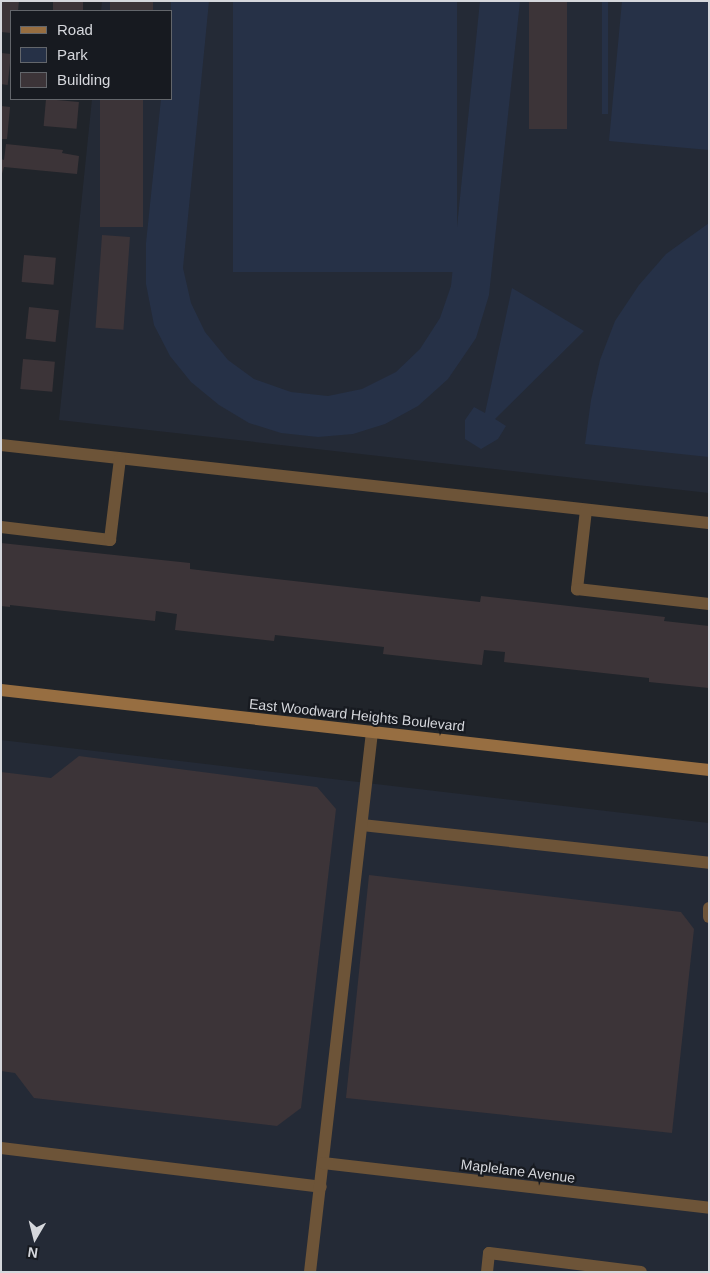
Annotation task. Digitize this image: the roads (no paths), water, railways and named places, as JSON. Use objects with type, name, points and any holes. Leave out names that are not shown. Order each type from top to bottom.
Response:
[{"type":"street","points":[[1,445],[709,523]]},
{"type":"street","points":[[1,527],[110,540],[120,459]]},
{"type":"street","points":[[586,510],[577,589],[709,604]]},
{"type":"street","name":"East Woodward Heights Boulevard","points":[[1,690],[709,770]]},
{"type":"street","points":[[310,1272],[372,732]]},
{"type":"street","points":[[362,825],[709,863]]},
{"type":"street","points":[[709,908],[709,917]]},
{"type":"street","points":[[1,1148],[320,1186]]},
{"type":"street","name":"Maplelane Avenue","points":[[324,1163],[709,1208]]},
{"type":"street","points":[[487,1272],[490,1253],[641,1272]]}]
